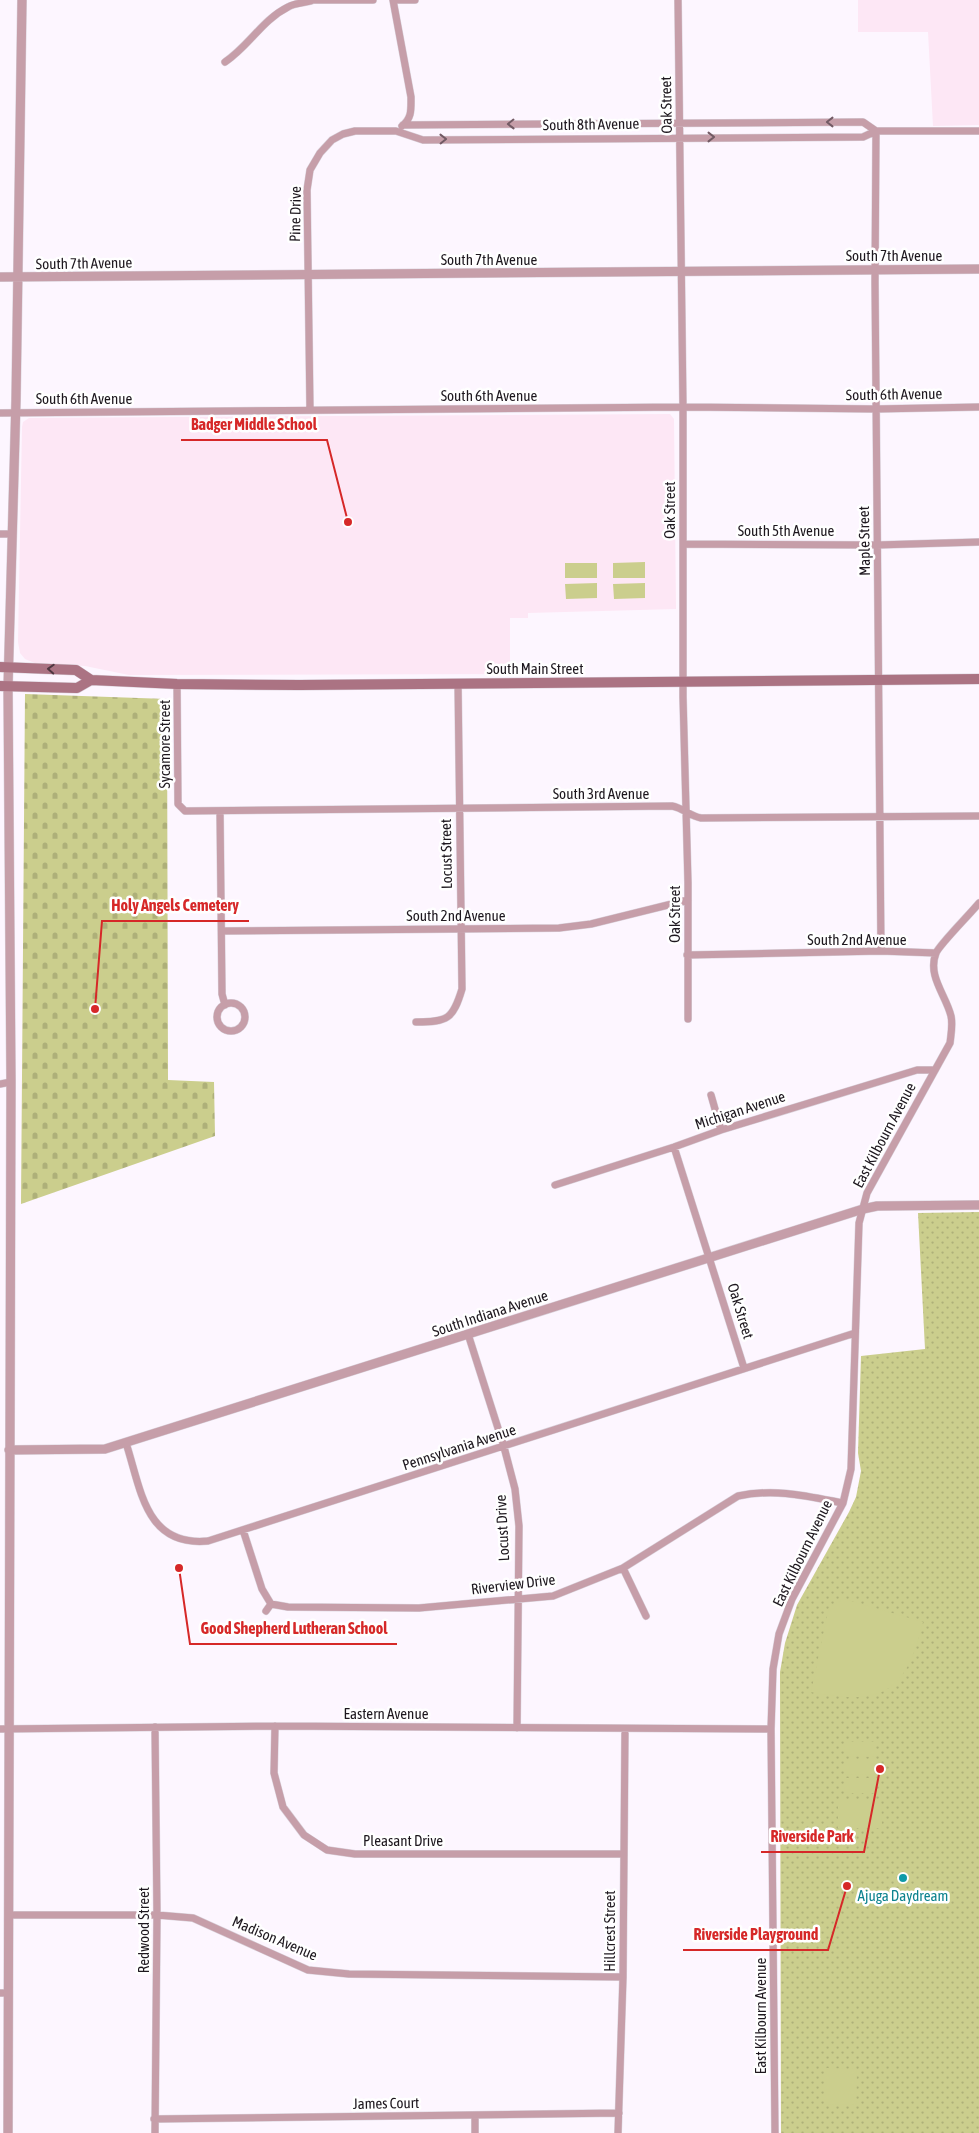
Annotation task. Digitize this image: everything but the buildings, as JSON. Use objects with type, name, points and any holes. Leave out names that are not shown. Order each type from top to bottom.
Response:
[{"type":"main road","name":"South Main Street","points":[[4,667],[76,670],[91,680]]},
{"type":"main road","name":"South Main Street","points":[[4,686],[76,688],[91,680],[177,684],[683,683],[979,679]]},
{"type":"street","points":[[8,2133],[4,1993],[9,1915],[4,1729],[5,1450],[11,1082],[4,827],[4,667],[12,534],[16,413],[22,0]]},
{"type":"street","points":[[225,62],[240,52],[255,33],[271,18],[290,6],[310,0],[373,0]]},
{"type":"street","points":[[396,131],[411,114],[411,97],[393,0],[415,0]]},
{"type":"street","name":"Oak Street","points":[[678,0],[683,408],[683,683],[688,900],[688,1019]]},
{"type":"street","name":"South 8th Avenue","points":[[403,125],[863,122],[876,131]]},
{"type":"street","name":"Pine Drive","points":[[310,410],[308,190],[310,170],[320,153],[332,140],[343,134],[354,131],[396,131]]},
{"type":"street","name":"South 8th Avenue","points":[[396,131],[423,140],[863,137],[876,131],[979,131]]},
{"type":"street","name":"Maple Street","points":[[876,131],[875,269],[881,951]]},
{"type":"street","name":"South 7th Avenue","points":[[0,277],[979,269]]},
{"type":"street","name":"South 6th Avenue","points":[[0,413],[979,407]]},
{"type":"street","points":[[0,534],[12,534]]},
{"type":"street","name":"South 5th Avenue","points":[[682,544],[979,542]]},
{"type":"street","name":"Locust Street","points":[[416,1022],[438,1022],[455,1010],[462,989],[458,683]]},
{"type":"street","name":"Sycamore Street","points":[[177,684],[178,804],[185,811],[220,811]]},
{"type":"street","name":"South 3rd Avenue","points":[[220,811],[672,806],[681,808],[701,818],[979,816]]},
{"type":"street","points":[[220,811],[222,994],[225,1005]]},
{"type":"street","name":"South 2nd Avenue","points":[[222,931],[559,928],[591,924],[688,900]]},
{"type":"street","points":[[936,953],[979,903]]},
{"type":"street","name":"South 2nd Avenue","points":[[687,955],[881,951],[936,953]]},
{"type":"street","name":"East Kilbourn Avenue","points":[[775,2133],[771,1729],[773,1669],[779,1634],[792,1599],[842,1503],[851,1469],[859,1224],[867,1193],[950,1043],[951,1016],[936,981],[934,971],[936,953]]},
{"type":"street","name":"Michigan Avenue","points":[[555,1185],[721,1130],[918,1070],[935,1070]]},
{"type":"street","points":[[0,1084],[11,1082]]},
{"type":"street","points":[[710,1095],[721,1130]]},
{"type":"street","name":"Oak Street","points":[[674,1147],[744,1368]]},
{"type":"street","name":"South Indiana Avenue","points":[[5,1450],[105,1449],[863,1209],[878,1206],[979,1205]]},
{"type":"street","name":"Locust Drive","points":[[468,1334],[504,1447],[515,1490],[519,1526],[517,1728]]},
{"type":"street","name":"Pennsylvania Avenue","points":[[126,1443],[145,1503],[156,1524],[173,1537],[195,1542],[208,1541],[744,1368],[856,1334]]},
{"type":"street","name":"Riverview Drive","points":[[272,1604],[288,1607],[419,1608],[553,1596],[623,1568],[738,1496],[754,1492],[786,1492],[842,1503]]},
{"type":"street","points":[[243,1530],[262,1589],[272,1604],[266,1611]]},
{"type":"street","points":[[623,1568],[646,1616]]},
{"type":"street","name":"Eastern Avenue","points":[[4,1729],[275,1726],[771,1729]]},
{"type":"street","name":"Pleasant Drive","points":[[275,1726],[274,1773],[283,1807],[304,1835],[327,1850],[355,1854],[623,1854]]},
{"type":"street","name":"Redwood Street","points":[[155,1727],[157,1915],[155,2133]]},
{"type":"street","name":"Hillcrest Street","points":[[618,2133],[623,1977],[625,1729]]},
{"type":"street","name":"Madison Avenue","points":[[9,1915],[157,1915],[194,1918],[308,1970],[348,1974],[623,1977]]},
{"type":"street","name":"James Court","points":[[154,2119],[619,2113]]},
{"type":"street","points":[[475,2116],[475,2133]]},
{"type":"shaded area","points":[[858,0],[979,0],[979,125],[933,126],[928,32],[858,32]]},
{"type":"shaded area","points":[[670,414],[674,419],[676,609],[528,613],[528,618],[510,618],[510,674],[129,675],[85,666],[35,663],[25,659],[20,653],[18,642],[22,427],[23,422],[29,418]]},
{"type":"green space","points":[[645,562],[645,578],[613,578],[613,563]]},
{"type":"green space","points":[[565,563],[597,563],[597,578],[565,578]]},
{"type":"green space","points":[[597,583],[597,598],[566,599],[565,584]]},
{"type":"green space","points":[[645,583],[645,598],[614,599],[613,584]]},
{"type":"green space","points":[[25,694],[167,699],[168,1080],[214,1082],[215,1136],[21,1204]]},
{"type":"green space","points":[[979,1212],[979,2133],[781,2133],[780,1672],[785,1643],[797,1605],[856,1497],[861,1471],[858,1453],[861,1356],[925,1349],[918,1213]]},
{"type":"green space","points":[[844,1599],[923,1622],[908,1665],[899,1679],[887,1689],[873,1695],[856,1697],[835,1696],[811,1692],[829,1607]]},
{"type":"green space","points":[[845,1742],[876,1742],[876,1757],[844,1756]]},
{"type":"green space","points":[[845,1760],[876,1760],[876,1775],[845,1774]]},
{"type":"green space","points":[[845,1778],[876,1778],[876,1793],[844,1793]]},
{"type":"green space","points":[[838,1800],[859,1800],[859,1828],[838,1828]]},
{"type":"green space","points":[[861,1800],[881,1800],[882,1828],[861,1828]]},
{"type":"green space","points":[[824,2068],[857,2069],[856,2105],[824,2104]]},
{"type":"place","name":"Badger Middle School","points":[[348,522]]},
{"type":"place","name":"Holy Angels Cemetery","points":[[95,1009]]},
{"type":"place","name":"Good Shepherd Lutheran School","points":[[179,1568]]},
{"type":"place","name":"Riverside Park","points":[[880,1769]]},
{"type":"place","name":"Ajuga Daydream","points":[[903,1878]]},
{"type":"place","name":"Riverside Playground","points":[[847,1886]]}]
